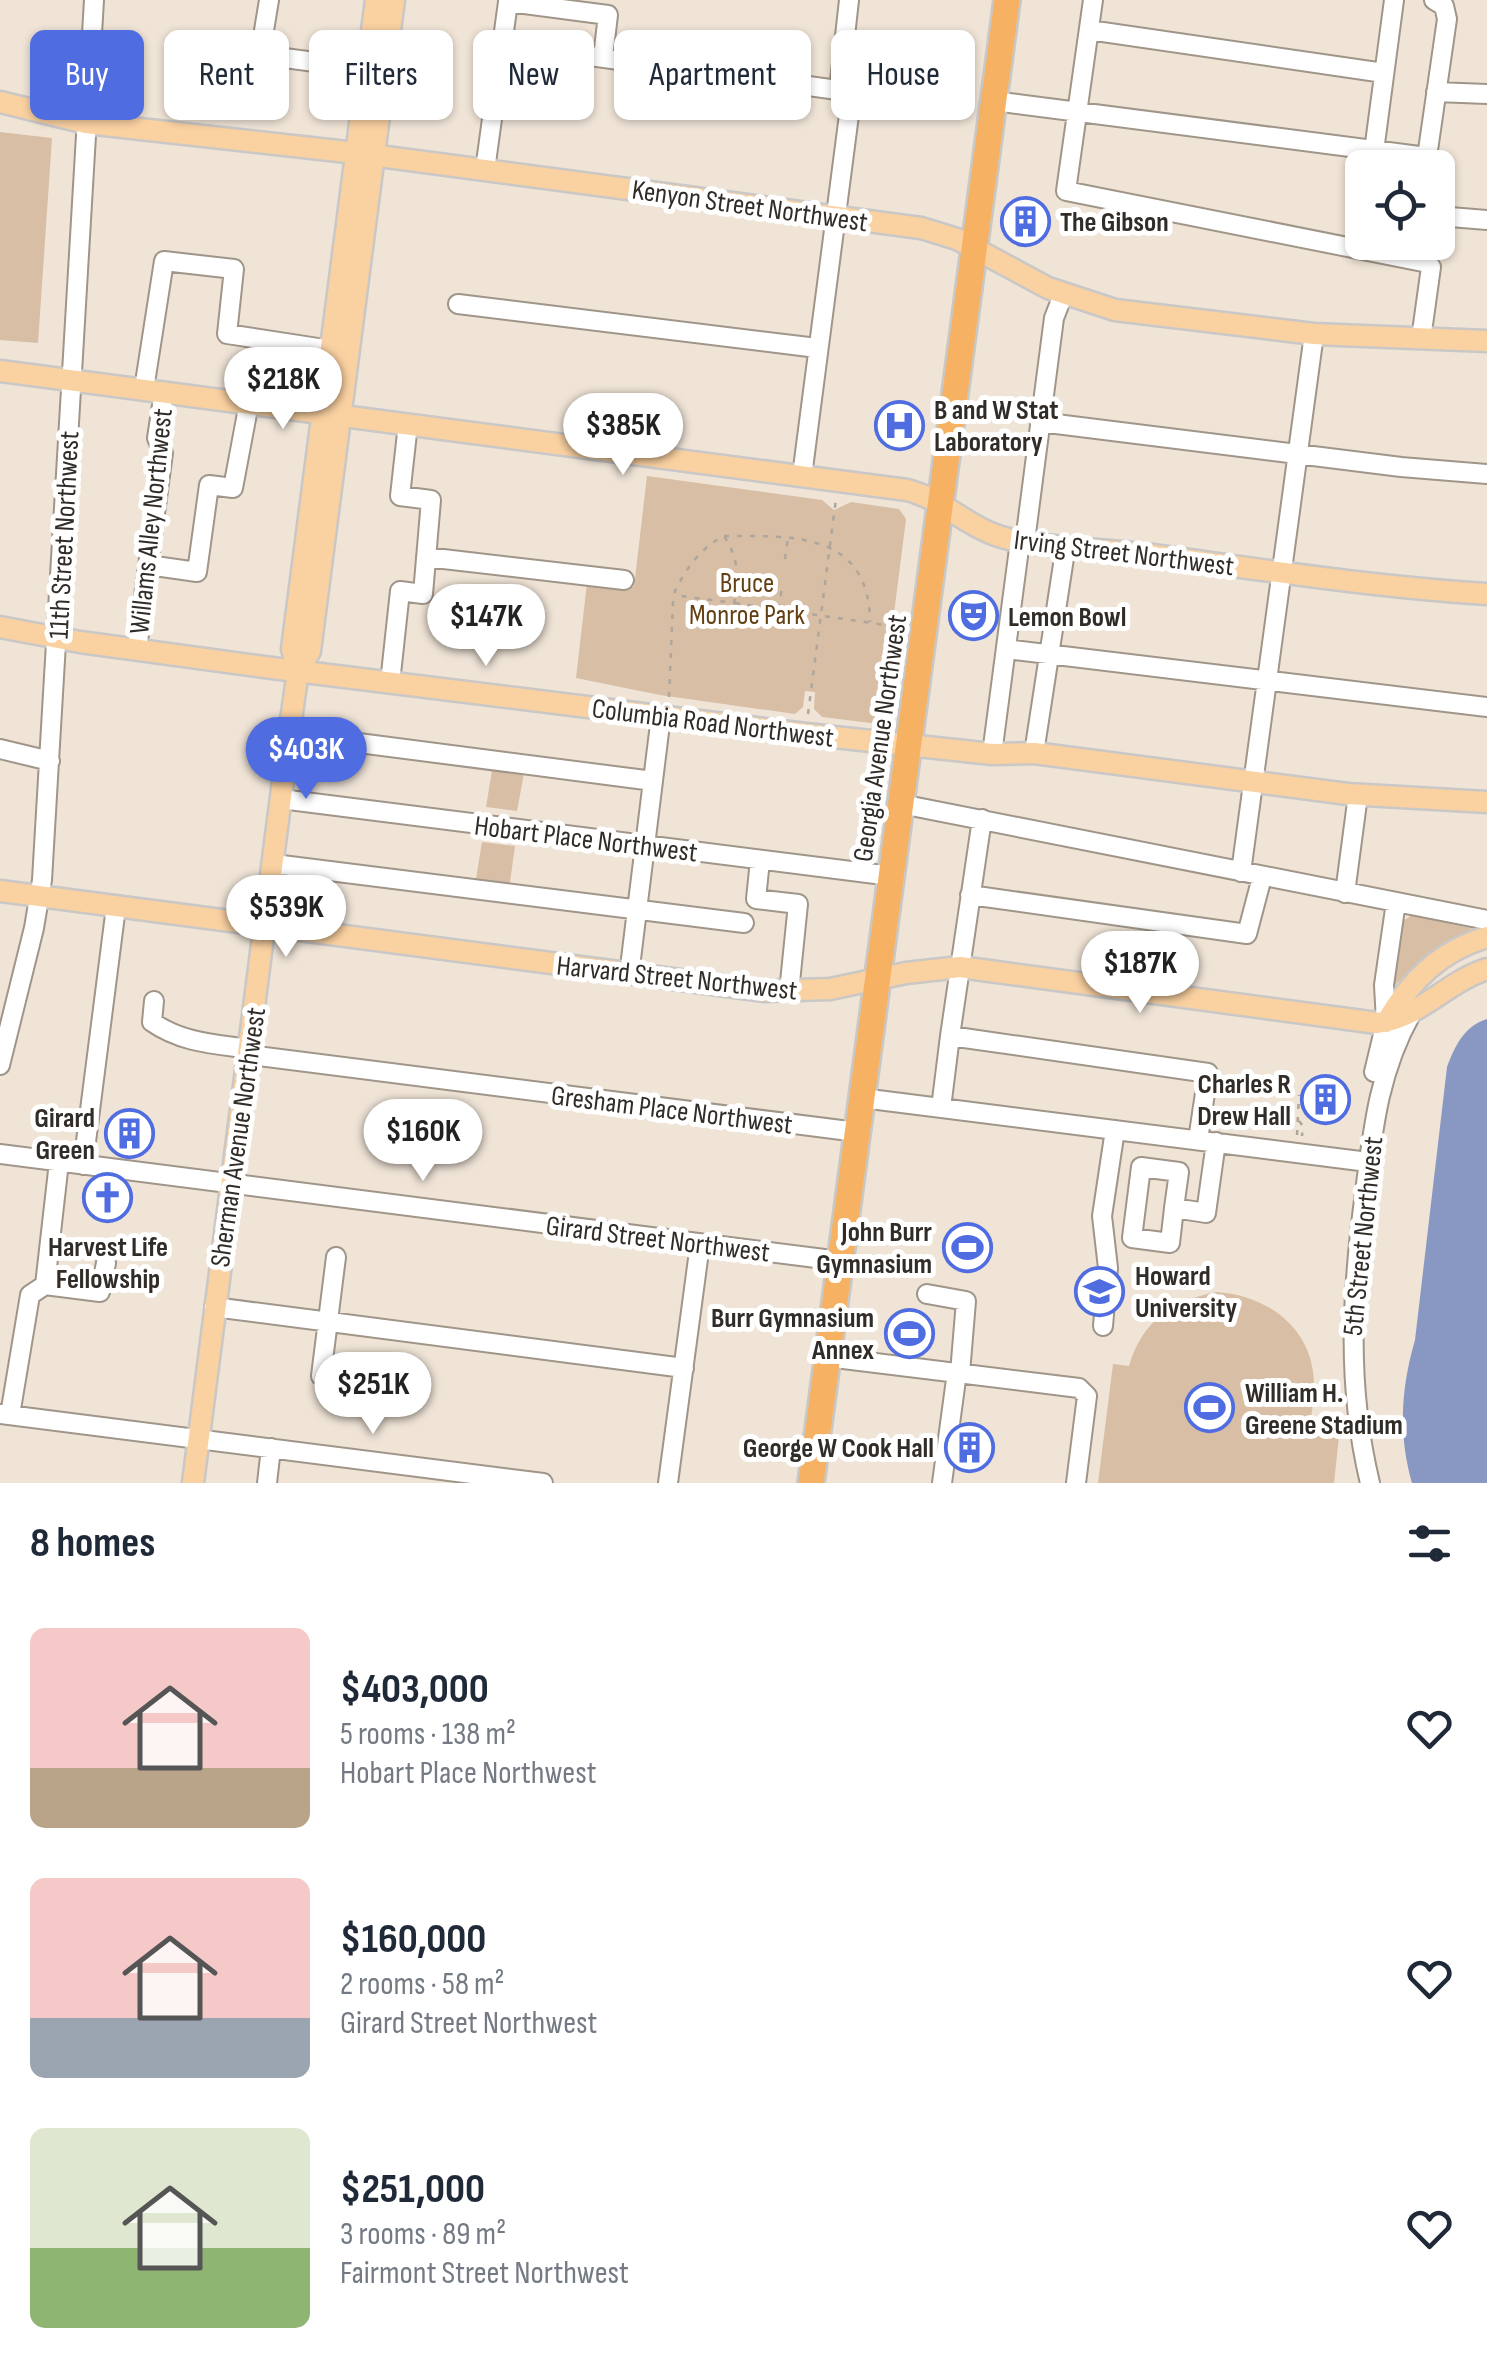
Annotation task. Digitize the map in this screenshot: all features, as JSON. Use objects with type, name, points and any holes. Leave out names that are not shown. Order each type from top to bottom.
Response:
[{"type":"highway","name":"Georgia Avenue Northwest","points":[[811,1483],[1007,0]]},
{"type":"main road","name":"Sherman Avenue Northwest","points":[[372,30],[376,0]]},
{"type":"main road","name":"Sherman Avenue Northwest","points":[[332,414],[331,350],[394,0]]},
{"type":"main road","name":"Kenyon Street Northwest","points":[[0,102],[86,123],[364,154],[931,230],[1063,295],[1115,310],[1314,334],[1487,342]]},
{"type":"main road","name":"Sherman Avenue Northwest","points":[[193,1483],[298,671],[292,649],[332,414],[365,120]]},
{"type":"main road","name":"Irving Street Northwest","points":[[0,371],[910,490],[986,531],[1023,541],[1397,587],[1487,594]]},
{"type":"main road","name":"Columbia Road Northwest","points":[[0,627],[298,671],[665,708],[908,746],[992,754],[1034,753],[1358,795],[1487,802]]},
{"type":"main road","name":"Harvard Street Northwest","points":[[0,891],[789,992],[830,990],[928,969],[960,967],[1364,1022],[1386,1022],[1417,1010]]},
{"type":"main road","points":[[1386,1022],[1426,970],[1450,952],[1487,937]]},
{"type":"main road","points":[[1417,1010],[1446,969],[1487,950]]},
{"type":"main road","points":[[1417,1010],[1451,984],[1487,969]]},
{"type":"street","name":"11th Street Northwest","points":[[0,1064],[40,899],[94,0]]},
{"type":"street","points":[[264,30],[269,0]]},
{"type":"street","points":[[846,30],[849,0]]},
{"type":"street","points":[[1093,0],[1066,191],[1428,263]]},
{"type":"street","points":[[994,100],[1374,150],[1394,0]]},
{"type":"street","points":[[504,30],[508,2],[608,15],[603,57]]},
{"type":"street","points":[[1434,150],[1444,6]]},
{"type":"street","points":[[1089,30],[1384,73]]},
{"type":"street","points":[[594,56],[831,89]]},
{"type":"street","points":[[1436,92],[1487,94]]},
{"type":"street","points":[[485,170],[492,120]]},
{"type":"street","points":[[802,476],[848,120]]},
{"type":"street","points":[[1455,217],[1487,220]]},
{"type":"street","points":[[1421,339],[1431,267],[1428,260]]},
{"type":"street","name":"Willams Alley Northwest","points":[[137,650],[163,453],[157,438],[154,391],[164,261],[234,269],[227,334],[331,350]]},
{"type":"street","points":[[992,754],[1054,318],[1063,295]]},
{"type":"street","points":[[458,304],[818,348]]},
{"type":"street","points":[[1240,872],[1314,334]]},
{"type":"street","points":[[148,565],[197,572],[209,485],[233,488],[249,403]]},
{"type":"street","points":[[1040,422],[1487,474]]},
{"type":"street","points":[[390,682],[400,591],[423,594],[432,500],[400,496],[408,424]]},
{"type":"street","points":[[1034,753],[1066,545]]},
{"type":"street","points":[[426,557],[624,580]]},
{"type":"street","points":[[1006,650],[1487,707]]},
{"type":"street","points":[[629,974],[665,708]]},
{"type":"street","points":[[289,734],[653,781]]},
{"type":"street","points":[[0,749],[50,762]]},
{"type":"street","points":[[1345,894],[1358,795]]},
{"type":"street","name":"Hobart Place Northwest","points":[[281,799],[891,876]]},
{"type":"street","points":[[900,804],[1487,920]]},
{"type":"street","points":[[940,1108],[982,820]]},
{"type":"street","points":[[760,860],[756,899],[798,904],[789,992]]},
{"type":"street","points":[[274,864],[744,923]]},
{"type":"street","points":[[970,896],[1247,934],[1262,877]]},
{"type":"street","name":"5th Street Northwest","points":[[1375,1107],[1374,1072],[1386,1022],[1384,985],[1396,902]]},
{"type":"street","points":[[83,1165],[116,906]]},
{"type":"street","name":"Gresham Place Northwest","points":[[154,1001],[152,1022],[184,1040],[858,1132]]},
{"type":"street","name":"5th Street Northwest","points":[[1370,1483],[1357,1422],[1351,1350],[1353,1285],[1375,1107],[1388,1058],[1417,1010]]},
{"type":"street","points":[[950,1036],[1208,1073],[1206,1212],[1174,1208]]},
{"type":"street","points":[[862,1098],[1368,1162]]},
{"type":"street","points":[[1103,1326],[1108,1268],[1102,1216],[1115,1130]]},
{"type":"street","name":"Girard Street Northwest","points":[[0,1154],[840,1261]]},
{"type":"street","points":[[45,1285],[59,1162]]},
{"type":"street","points":[[1141,1167],[1179,1172],[1174,1208],[1170,1244],[1132,1238],[1141,1167]]},
{"type":"street","points":[[668,1483],[700,1244]]},
{"type":"street","points":[[321,1376],[336,1256]]},
{"type":"street","points":[[106,1263],[100,1292],[45,1285],[30,1295],[5,1414],[543,1483]]},
{"type":"street","points":[[926,1294],[966,1301],[942,1483]]},
{"type":"street","points":[[214,1307],[684,1368]]},
{"type":"street","points":[[828,1357],[1079,1388],[1087,1396],[1076,1483]]},
{"type":"street","points":[[267,1483],[270,1448]]},
{"type":"path","points":[[808,721],[837,492]]},
{"type":"path","points":[[665,708],[674,596],[689,565],[724,536],[788,536],[830,546],[852,563],[862,582],[870,606],[870,622]]},
{"type":"path","points":[[724,536],[736,562],[738,583],[734,603]]},
{"type":"path","points":[[786,559],[788,536]]},
{"type":"path","points":[[779,610],[782,586]]},
{"type":"path","points":[[674,596],[899,626]]},
{"type":"path","points":[[1299,1142],[1300,1095]]},
{"type":"green space","points":[[0,132],[52,138],[38,343],[0,340]]},
{"type":"green space","name":"Bruce Monroe Park","points":[[647,476],[822,500],[834,510],[851,502],[899,509],[906,519],[881,716],[871,723],[822,717],[814,709],[815,692],[805,691],[803,707],[795,714],[660,695],[576,678],[587,583],[634,587]]},
{"type":"green space","points":[[493,764],[525,768],[517,811],[486,807]]},
{"type":"green space","points":[[482,842],[515,846],[509,889],[475,885]]},
{"type":"green space","points":[[1412,915],[1474,929],[1427,954],[1391,989],[1403,921]]},
{"type":"green space","name":"William H. Greene Stadium","points":[[1216,1292],[1270,1308],[1297,1332],[1312,1365],[1314,1391],[1309,1433],[1339,1436],[1334,1483],[1098,1483],[1113,1364],[1129,1366],[1142,1337],[1161,1315],[1186,1301]]},
{"type":"water","points":[[1487,1019],[1487,1483],[1412,1483],[1403,1429],[1404,1393],[1415,1340],[1447,1067],[1466,1032]]},
{"type":"place","name":"The Gibson","points":[[1025,221]]},
{"type":"place","name":"B and W Stat Laboratory","points":[[899,425]]},
{"type":"place","name":"Lemon Bowl","points":[[973,616]]},
{"type":"place","name":"Charles R Drew Hall","points":[[1326,1099]]},
{"type":"place","name":"Girard Green","points":[[130,1133]]},
{"type":"place","name":"Harvest Life Fellowship","points":[[108,1198]]},
{"type":"place","name":"John Burr Gymnasium","points":[[967,1247]]},
{"type":"place","name":"Howard University","points":[[1100,1291]]},
{"type":"place","name":"Burr Gymnasium Annex","points":[[909,1333]]},
{"type":"place","name":"William H. Greene Stadium","points":[[1210,1408]]},
{"type":"place","name":"George W Cook Hall","points":[[969,1447]]}]
